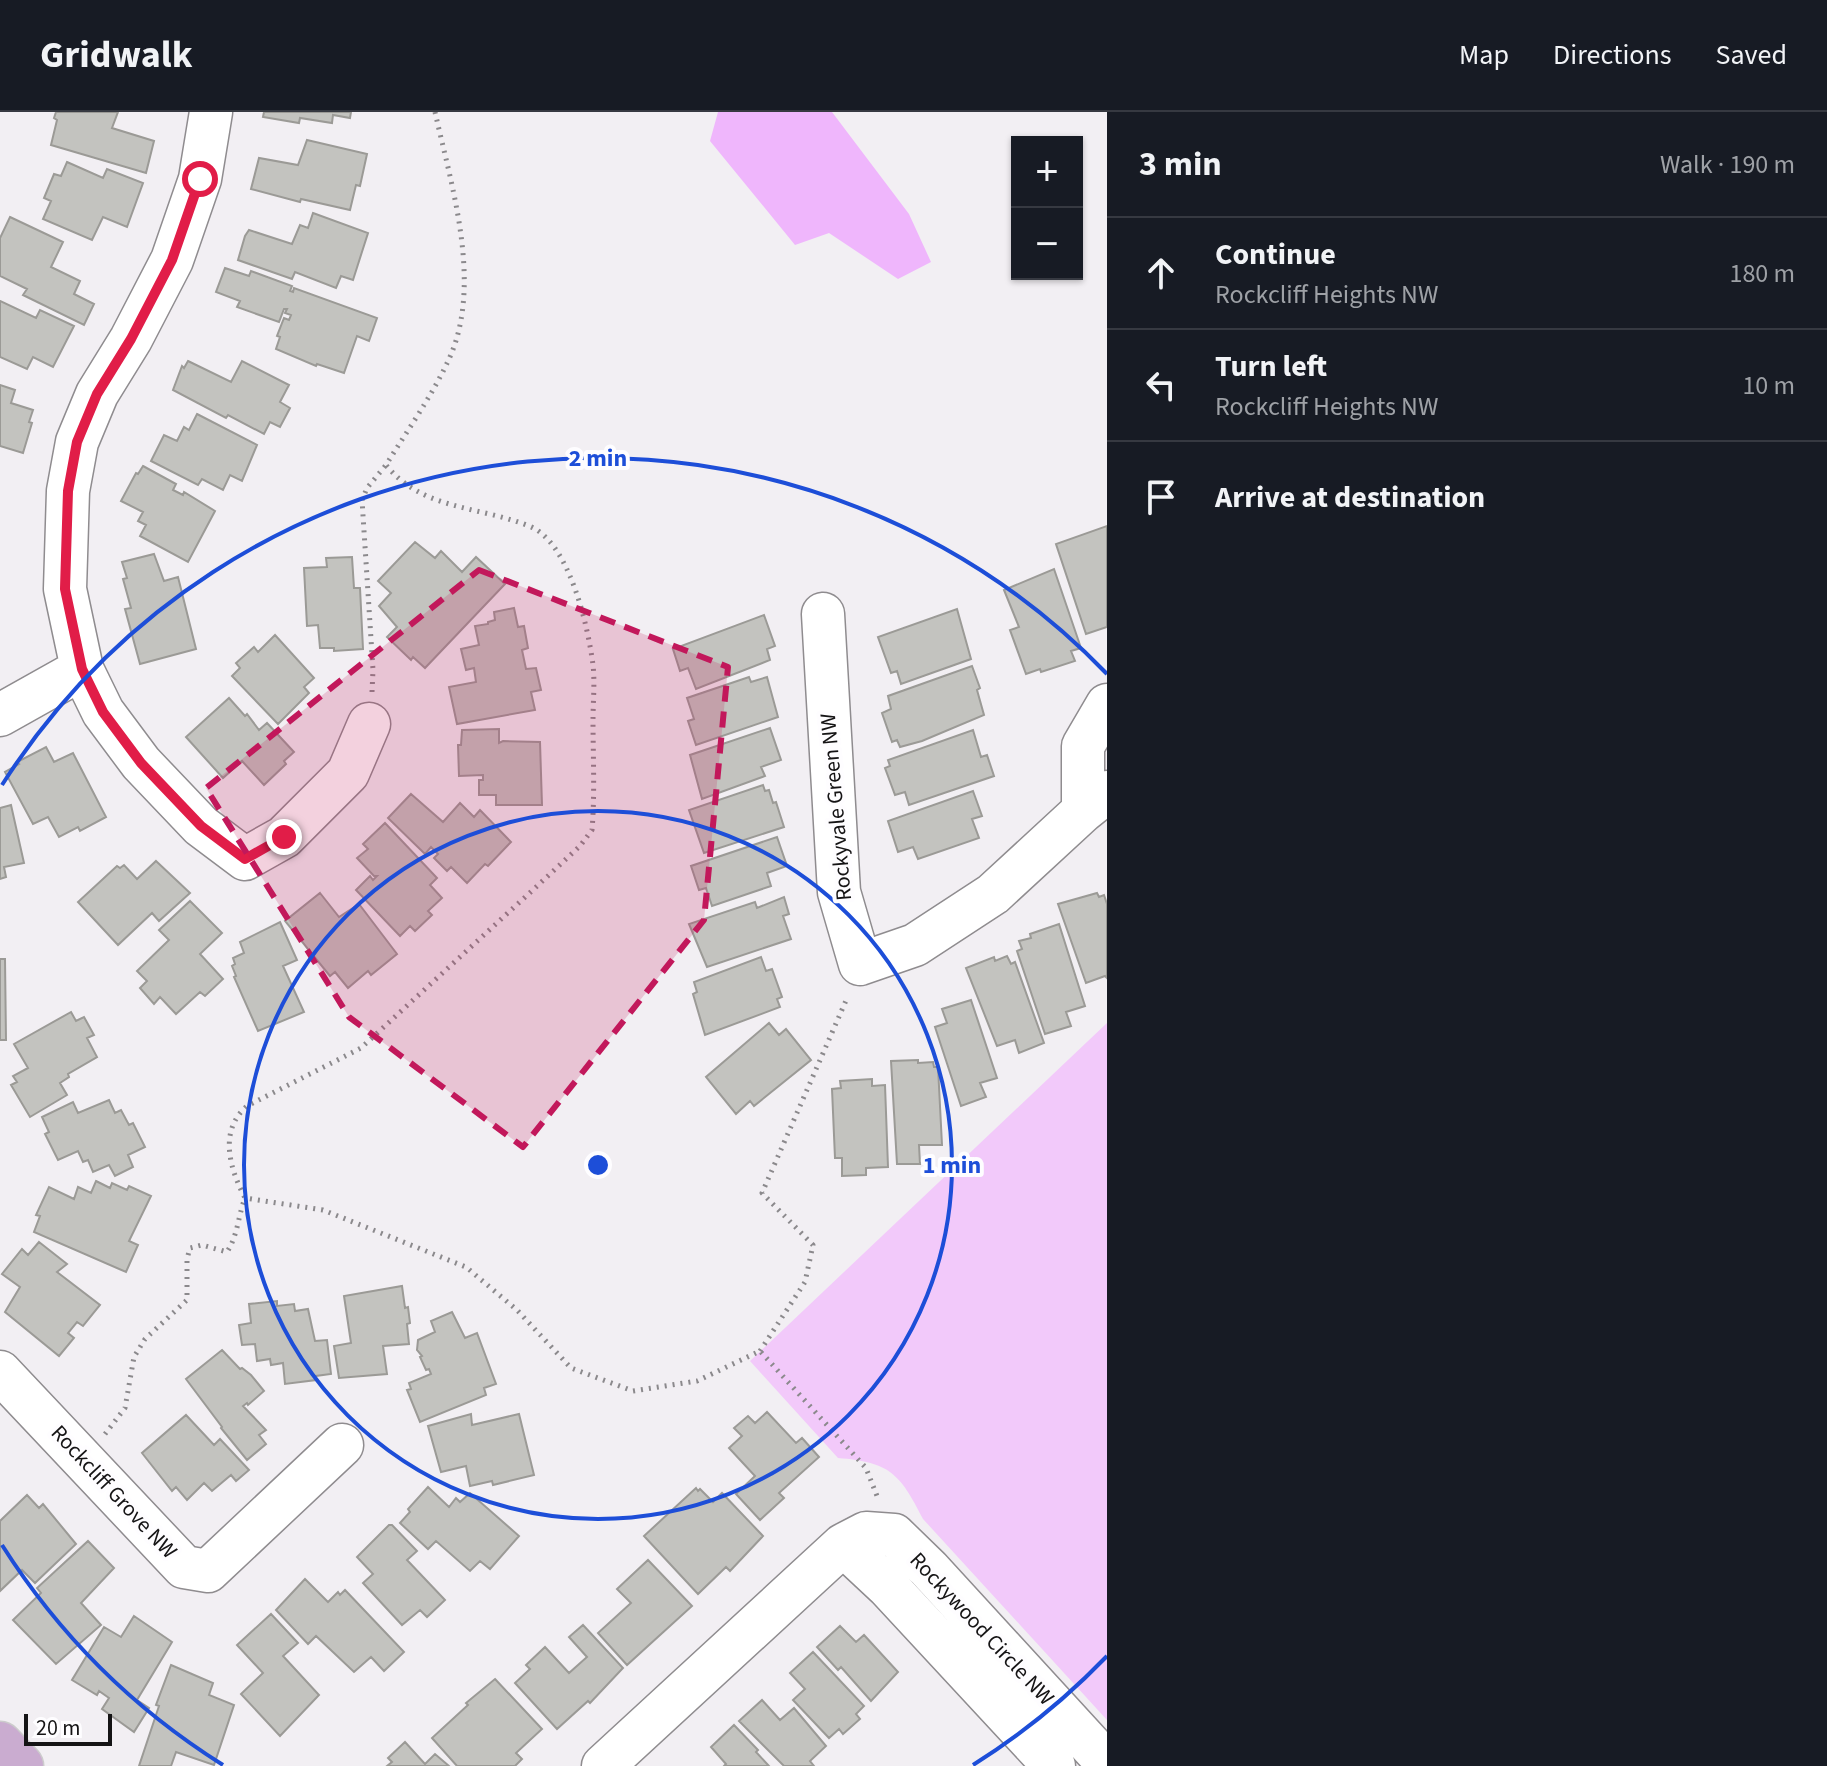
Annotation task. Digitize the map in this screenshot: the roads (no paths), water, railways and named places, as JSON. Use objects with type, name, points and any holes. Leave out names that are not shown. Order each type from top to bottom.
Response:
[{"type":"main road","points":[[0,1744],[21,1766]]},
{"type":"street","points":[[211,112],[200,179],[172,260],[131,339],[97,394],[77,442],[68,491],[65,589],[82,669],[103,712],[141,763],[201,826],[245,859],[284,837],[348,773],[369,724]]},
{"type":"street","name":"Rockyvale Green NW","points":[[823,614],[839,892],[860,964],[915,945],[993,894],[1095,801]]},
{"type":"street","points":[[0,715],[82,669]]},
{"type":"street","points":[[1095,801],[1083,746],[1107,705]]},
{"type":"street","name":"Rockcliff Grove NW","points":[[0,1372],[184,1567],[208,1571],[342,1445]]},
{"type":"street","name":"Rockywood Circle NW","points":[[603,1766],[843,1545],[866,1533],[894,1535],[1107,1763]]},
{"type":"street","name":"Rockywood Circle NW","points":[[843,1545],[888,1587],[1054,1766]]}]
